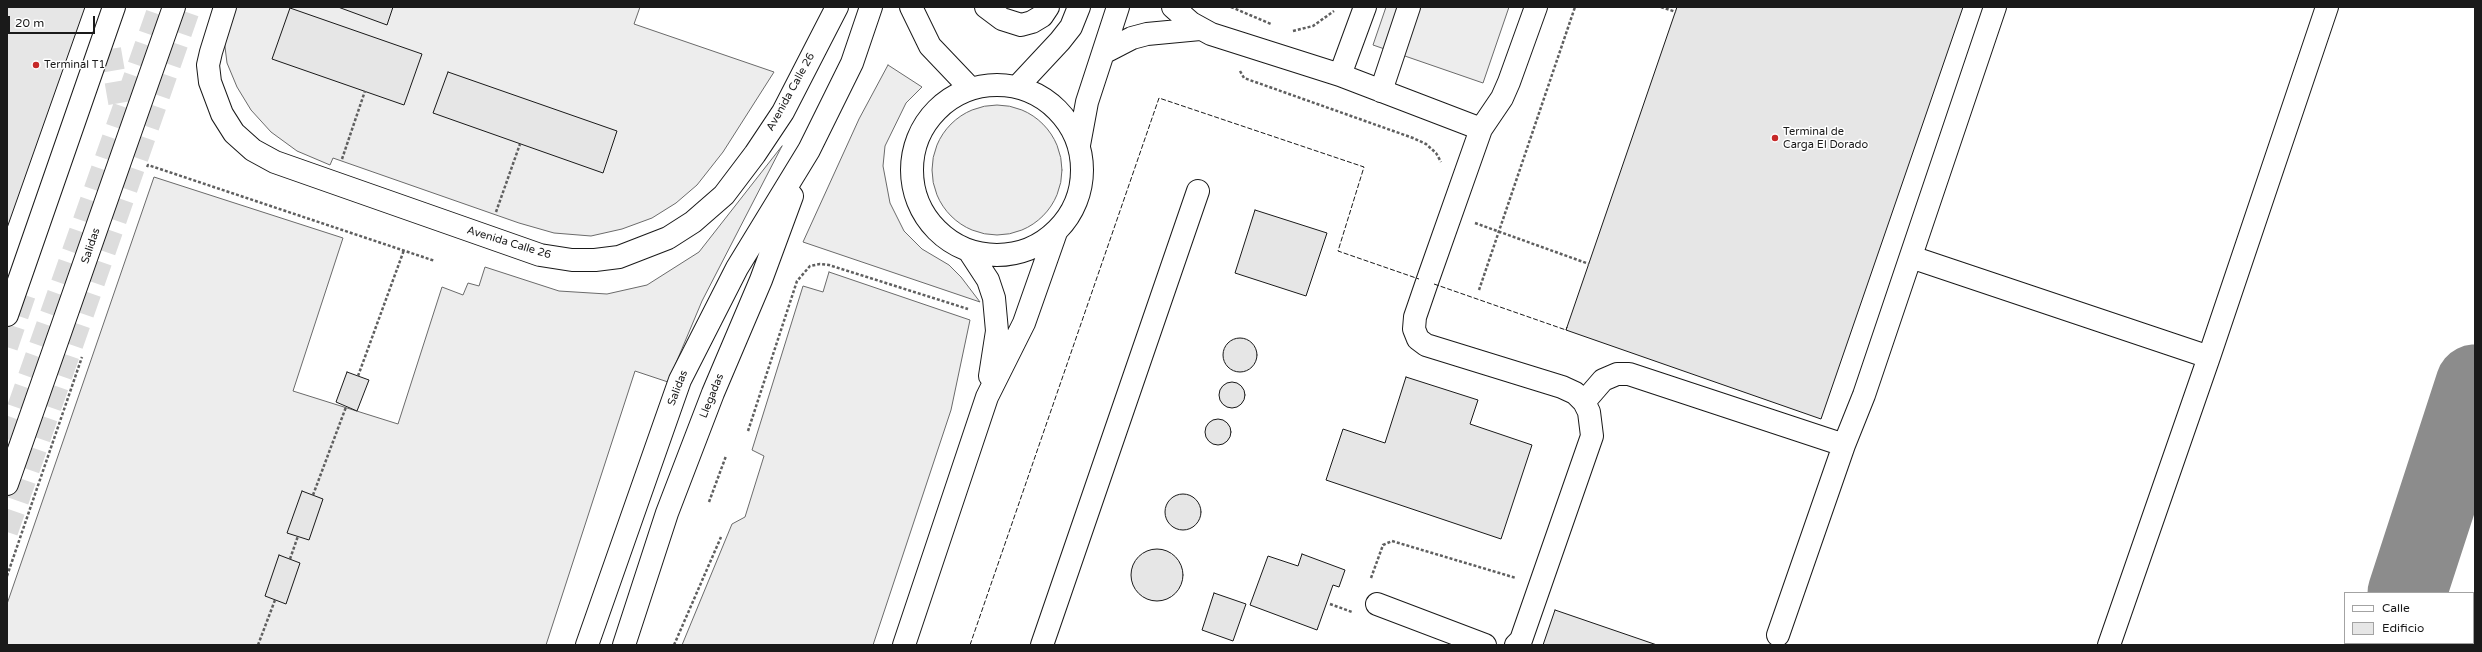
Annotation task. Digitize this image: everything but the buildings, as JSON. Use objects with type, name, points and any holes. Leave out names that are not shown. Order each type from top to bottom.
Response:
[{"type":"street","points":[[7,315],[114,7]]},
{"type":"street","name":"Salidas","points":[[7,484],[174,7]]},
{"type":"street","name":"Avenida Calle 26","points":[[226,7],[208,65],[210,82],[222,114],[234,133],[253,150],[275,162],[540,255],[572,260],[594,260],[618,257],[668,238],[693,222],[724,195],[755,154],[783,112],[837,7]]},
{"type":"street","points":[[809,150],[852,63],[871,7]]},
{"type":"street","points":[[911,7],[930,46],[970,88]]},
{"type":"street","points":[[986,7],[1002,20],[1021,25],[1032,22],[1042,16],[1048,7]]},
{"type":"street","points":[[1018,86],[1071,27],[1079,7]]},
{"type":"street","points":[[1079,145],[1087,102],[1118,7]]},
{"type":"street","points":[[1173,7],[1206,31],[1340,76],[1481,129]]},
{"type":"street","points":[[1340,76],[1365,7]]},
{"type":"street","points":[[1381,91],[1409,7]]},
{"type":"street","points":[[1516,645],[1522,640],[1592,436],[1589,412],[1584,402],[1574,393],[1562,387],[1426,345],[1418,339],[1414,329],[1415,317],[1481,129],[1502,98],[1536,7]]},
{"type":"street","points":[[1778,635],[1844,445],[1864,394],[1995,7]]},
{"type":"street","points":[[2109,645],[2209,357],[2327,7]]},
{"type":"street","points":[[1103,53],[1125,41],[1147,34],[1206,31]]},
{"type":"street","points":[[994,84],[1018,86],[1045,98],[1066,119],[1079,145],[1083,168],[1080,192],[1071,213],[1056,232],[1038,246],[1015,254],[992,255],[969,251],[946,238],[927,219],[915,195],[912,168],[916,142],[928,118],[947,100],[970,88],[994,84]]},
{"type":"street","name":"Salidas","points":[[587,645],[680,380],[737,268],[809,150]]},
{"type":"street","name":"Llegadas","points":[[624,645],[667,513],[713,393],[761,280],[809,150]]},
{"type":"street","points":[[1042,645],[1198,191]]},
{"type":"street","points":[[904,645],[987,397],[1024,323],[1056,232]]},
{"type":"street","points":[[969,251],[988,280],[994,298],[998,321],[987,397]]},
{"type":"street","points":[[1911,257],[2209,357]]},
{"type":"street","points":[[1584,402],[1603,380],[1617,374],[1629,374],[1844,445]]},
{"type":"street","points":[[1377,604],[1485,645]]},
{"type":"path","points":[[1231,7],[1276,26]]},
{"type":"path","points":[[1289,31],[1313,26],[1330,16],[1339,7]]},
{"type":"path","points":[[1479,290],[1575,7]]},
{"type":"path","points":[[1661,7],[1676,12]]},
{"type":"path","points":[[1258,18],[1240,72],[1244,78],[1414,138],[1426,144],[1436,153],[1444,168]]},
{"type":"path","points":[[340,164],[365,91]]},
{"type":"path","points":[[493,220],[520,144]]},
{"type":"path","points":[[146,169],[148,165],[435,261]]},
{"type":"path","points":[[1450,214],[1588,264]]},
{"type":"path","points":[[358,376],[404,250]]},
{"type":"path","points":[[748,431],[797,280],[810,266],[820,264],[829,265],[964,306]]},
{"type":"path","points":[[7,576],[83,352]]},
{"type":"path","points":[[313,495],[346,407]]},
{"type":"path","points":[[709,502],[726,456]]},
{"type":"path","points":[[290,559],[298,536]]},
{"type":"path","points":[[674,645],[721,537]]},
{"type":"path","points":[[1370,580],[1383,545],[1392,541],[1540,585]]},
{"type":"path","points":[[258,645],[275,600]]},
{"type":"path","points":[[1330,604],[1355,611]]},
{"type":"shaded area","points":[[236,7],[640,7],[634,24],[774,72],[723,152],[697,185],[676,203],[652,218],[622,229],[591,236],[554,233],[519,223],[333,158],[330,165],[297,151],[271,132],[251,110],[237,87],[227,63],[224,39]]},
{"type":"shaded area","points":[[1386,7],[1509,7],[1483,83],[1373,45]]},
{"type":"shaded area","points":[[888,65],[922,87],[906,103],[885,146],[883,166],[890,203],[904,231],[922,249],[949,265],[961,277],[980,302],[803,242],[859,119]]},
{"type":"shaded area","points":[[1003,105],[1016,107],[1028,112],[1039,119],[1048,128],[1060,151],[1062,170],[1060,189],[1055,201],[1048,212],[1039,221],[1016,233],[991,235],[978,233],[966,228],[955,221],[946,212],[934,189],[932,164],[934,151],[939,139],[946,128],[955,119],[978,107]]},
{"type":"shaded area","points":[[782,146],[702,301],[668,382],[635,371],[546,645],[7,645],[7,604],[154,177],[343,238],[293,391],[398,424],[442,287],[463,295],[468,283],[479,286],[485,267],[559,291],[607,294],[647,285],[699,252]]},
{"type":"shaded area","points":[[829,272],[970,320],[951,410],[873,645],[682,645],[732,524],[745,517],[764,456],[752,450],[803,286],[823,292]]},
{"type":"taxiway","points":[[2407,592],[2475,384]]},
{"type":"tunnel","points":[[7,439],[159,7]]},
{"type":"tunnel","points":[[7,532],[190,7]]},
{"type":"tunnel","points":[[110,49],[121,113]]},
{"type":"tunnel","points":[[7,347],[26,291]]},
{"type":"fence","points":[[970,645],[1159,98],[1364,167],[1338,251],[1419,279]]},
{"type":"fence","points":[[1434,284],[1566,330],[1567,327]]},
{"type":"place","name":"Terminal T1","points":[[36,65]]},
{"type":"place","name":"Terminal de Carga El Dorado","points":[[1775,138]]}]
